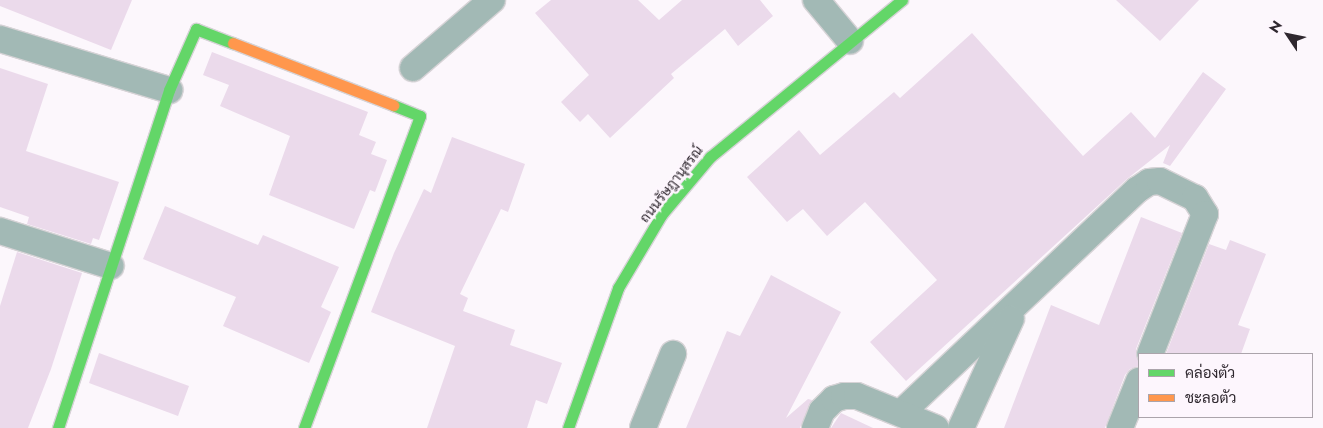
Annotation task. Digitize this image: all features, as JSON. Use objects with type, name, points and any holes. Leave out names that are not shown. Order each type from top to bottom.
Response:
[{"type":"street","points":[[413,68],[492,0]]},
{"type":"street","points":[[816,0],[850,41]]},
{"type":"street","name":"ถนนรัษฎานุสรณ์","points":[[568,428],[618,288],[662,214],[710,157],[902,0]]},
{"type":"street","points":[[58,428],[169,90],[196,29],[420,116],[304,428]]},
{"type":"street","points":[[0,39],[169,90]]},
{"type":"street","points":[[901,413],[1016,307],[1137,190],[1149,182],[1160,181],[1195,198],[1205,214],[1150,353]]},
{"type":"street","points":[[0,230],[111,266]]},
{"type":"street","points":[[961,428],[1016,307]]},
{"type":"street","points":[[643,428],[673,354]]},
{"type":"street","points":[[1120,428],[1138,383]]},
{"type":"street","points":[[814,428],[822,411],[834,399],[844,396],[858,396],[936,428]]},
{"type":"building","points":[[0,0],[132,0],[111,50],[0,6]]},
{"type":"building","points":[[551,0],[638,0],[659,20],[682,0],[760,0],[773,16],[738,46],[725,29],[671,74],[674,78],[610,138],[588,114],[580,122],[561,102],[589,75],[535,13]]},
{"type":"building","points":[[1116,0],[1199,0],[1160,41]]},
{"type":"building","points":[[972,33],[1083,156],[1131,112],[1155,138],[1203,72],[1226,89],[1170,166],[1163,163],[1170,145],[1127,179],[906,381],[870,342],[937,280],[865,202],[827,236],[803,209],[787,222],[747,177],[799,130],[820,155],[894,92],[900,98]]},
{"type":"building","points":[[212,52],[368,112],[359,135],[376,142],[371,154],[387,160],[375,192],[370,190],[354,229],[269,195],[290,136],[220,106],[229,85],[203,75]]},
{"type":"building","points":[[0,68],[48,84],[26,151],[119,182],[99,240],[93,238],[91,244],[27,224],[29,217],[0,207]]},
{"type":"building","points":[[452,137],[525,164],[508,212],[501,209],[460,294],[468,298],[463,311],[515,330],[510,345],[562,363],[547,404],[536,400],[527,428],[427,428],[455,346],[371,312],[394,253],[424,189],[431,193]]},
{"type":"building","points":[[165,206],[258,245],[263,235],[339,267],[321,307],[331,312],[309,363],[223,326],[236,297],[143,259]]},
{"type":"building","points":[[1141,217],[1182,233],[1136,349],[1138,366],[1130,369],[1125,375],[1105,428],[1004,428],[1051,305],[1099,325]]},
{"type":"building","points":[[1230,240],[1266,254],[1238,325],[1250,329],[1241,353],[1166,353],[1209,244],[1226,250]]},
{"type":"building","points":[[17,252],[82,273],[51,369],[28,428],[0,428],[0,306]]},
{"type":"building","points":[[771,275],[841,312],[786,418],[808,399],[812,400],[800,428],[686,428],[727,331],[740,336]]},
{"type":"building","points":[[99,353],[189,386],[178,416],[89,383]]},
{"type":"building","points":[[841,413],[873,428],[831,428]]},
{"type":"traffic: fast","points":[[568,428],[618,288],[662,214],[710,157],[902,0]]},
{"type":"traffic: fast","points":[[58,428],[169,90],[196,29],[233,43]]},
{"type":"traffic: fast","points":[[304,428],[420,116],[393,105]]},
{"type":"traffic: slow","points":[[233,43],[393,105]]}]
